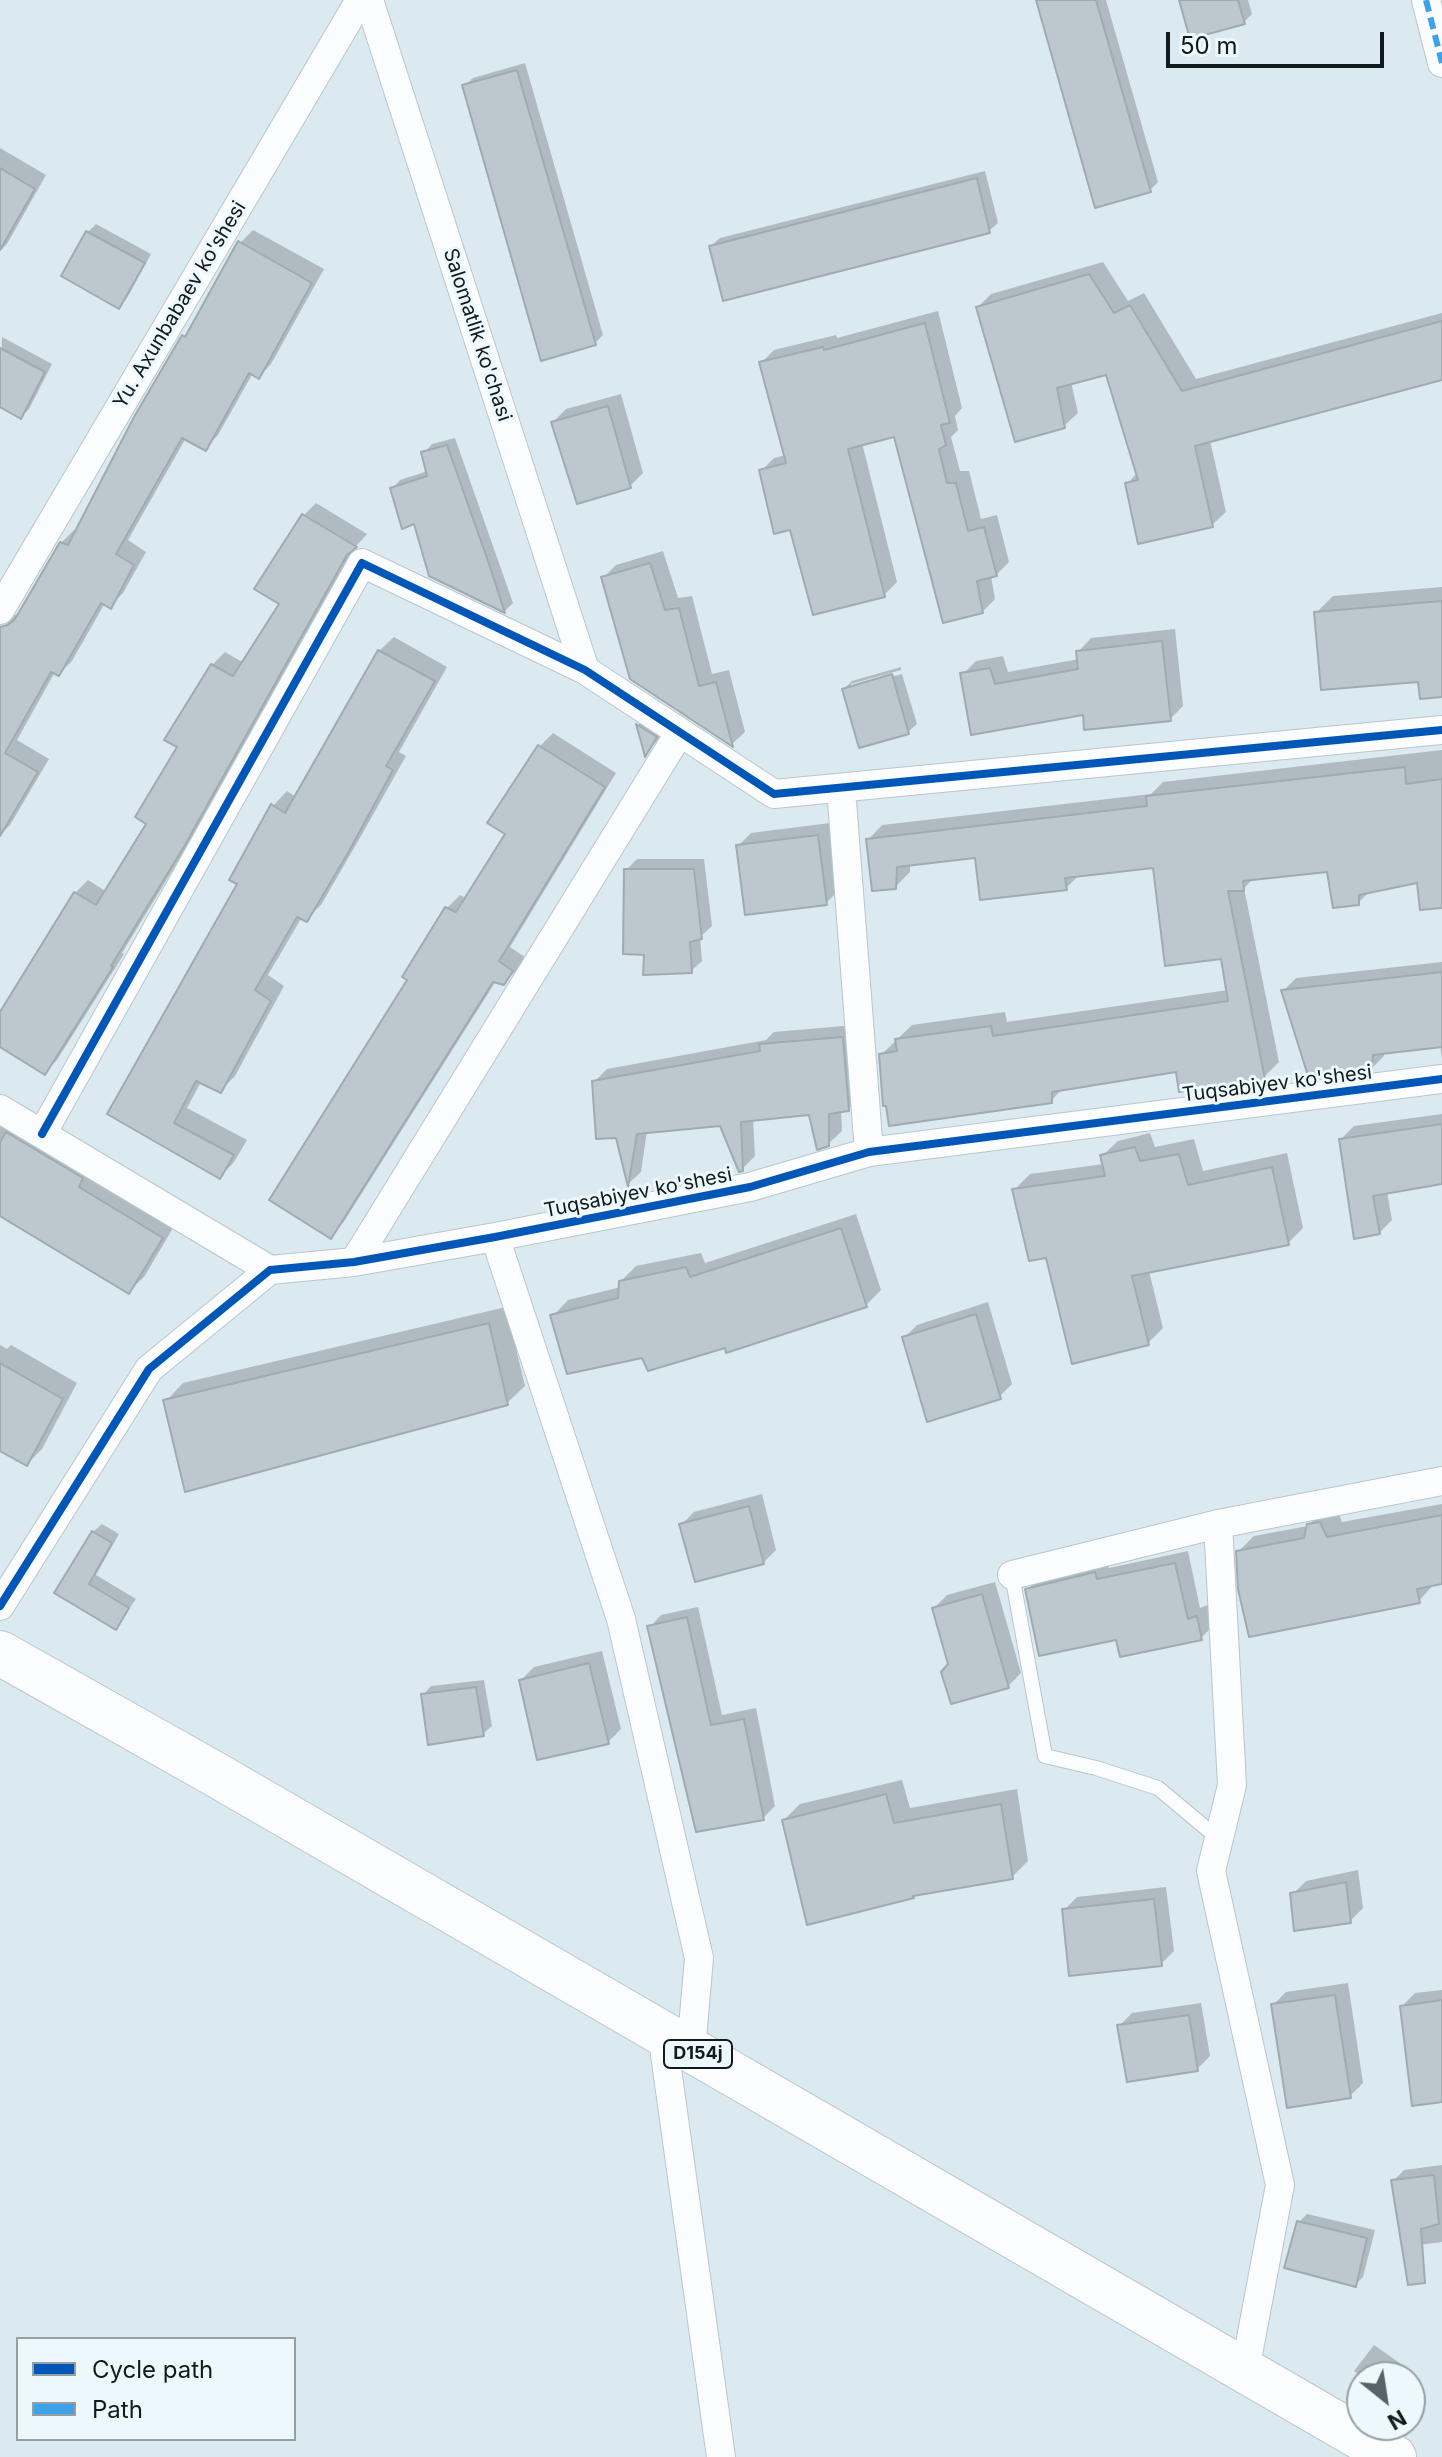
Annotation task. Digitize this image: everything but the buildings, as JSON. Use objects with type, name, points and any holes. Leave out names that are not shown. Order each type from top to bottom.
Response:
[{"type":"main road","name":"D154j","points":[[0,1653],[227,1781],[1394,2457]]},
{"type":"street","name":"Yu. Axunbabaev ko'shesi","points":[[0,610],[360,0]]},
{"type":"street","name":"Salomatlik ko'chasi","points":[[369,0],[585,670]]},
{"type":"street","points":[[1426,0],[1442,63]]},
{"type":"street","points":[[42,1134],[362,563],[585,670],[774,794],[1442,730]]},
{"type":"street","points":[[354,1262],[680,732]]},
{"type":"street","points":[[841,788],[869,1152]]},
{"type":"street","name":"Tuqsabiyev ko'shesi","points":[[270,1270],[354,1262],[750,1187],[869,1152],[1442,1079]]},
{"type":"street","points":[[0,1109],[270,1270],[149,1369],[0,1606]]},
{"type":"street","points":[[495,1237],[621,1619],[699,1958],[676,2042],[721,2457]]},
{"type":"street","points":[[1012,1575],[1218,1524],[1442,1481]]},
{"type":"street","points":[[1218,1524],[1232,1785],[1211,1871],[1280,2185],[1245,2370]]},
{"type":"lane","points":[[1012,1575],[1045,1756],[1158,1788],[1219,1839]]},
{"type":"marked path","points":[[1426,0],[1442,63]]},
{"type":"cycle path","points":[[42,1134],[362,563],[585,670],[774,794],[1442,730]]},
{"type":"cycle path","points":[[0,1606],[149,1369],[270,1270],[354,1262],[750,1187],[869,1152],[1442,1079]]}]
